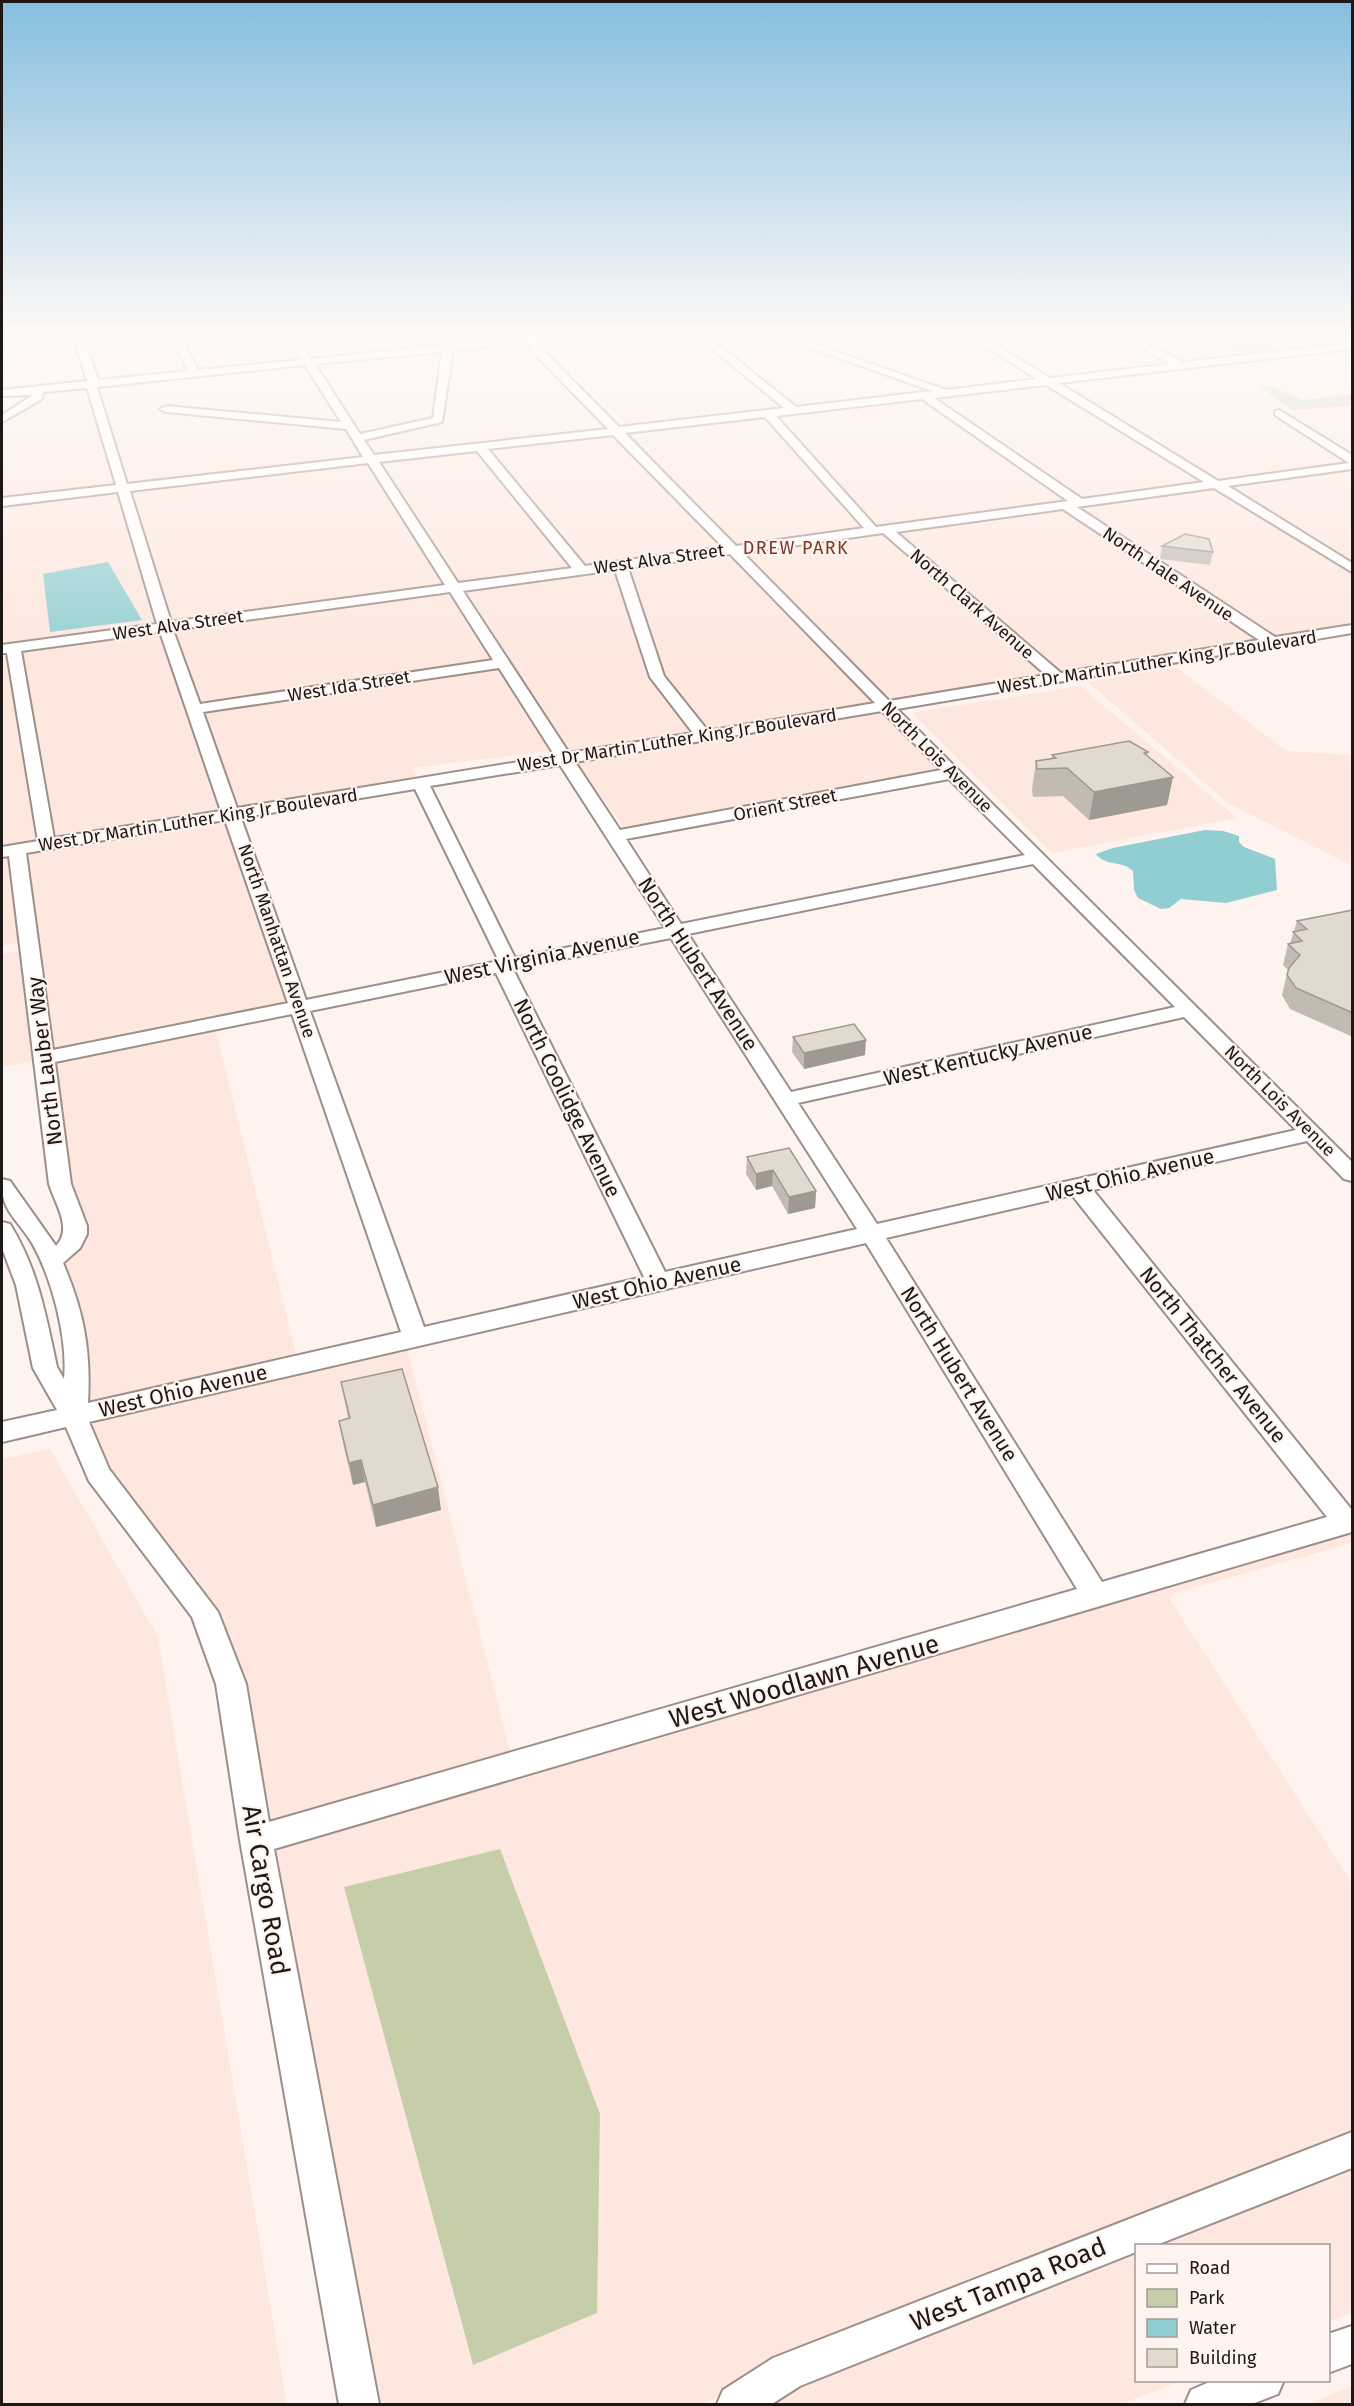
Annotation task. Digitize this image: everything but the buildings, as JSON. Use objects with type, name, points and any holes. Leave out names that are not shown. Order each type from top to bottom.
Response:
[{"type":"street","name":"North Manhattan Avenue","points":[[111,449],[165,627],[416,1338]]},
{"type":"street","name":"North Hubert Avenue","points":[[365,449],[872,1234],[1096,1596]]},
{"type":"street","points":[[2,502],[461,449]]},
{"type":"street","points":[[482,449],[581,570]]},
{"type":"street","name":"North Lois Avenue","points":[[634,449],[885,705],[1353,1174]]},
{"type":"street","name":"North Clark Avenue","points":[[802,449],[879,530],[1059,679]]},
{"type":"street","name":"North Hale Avenue","points":[[998,449],[1272,642]]},
{"type":"street","points":[[1158,449],[1353,568]]},
{"type":"street","points":[[1328,449],[1351,466]]},
{"type":"street","name":"West Alva Street","points":[[7,648],[1351,466]]},
{"type":"street","points":[[620,565],[657,677],[704,736]]},
{"type":"street","name":"West Dr Martin Luther King Jr Boulevard","points":[[9,851],[1353,629]]},
{"type":"street","points":[[7,648],[47,845]]},
{"type":"street","name":"West Ida Street","points":[[195,709],[503,663]]},
{"type":"street","name":"Orient Street","points":[[616,836],[953,773]]},
{"type":"street","name":"North Coolidge Avenue","points":[[420,783],[506,957],[502,966],[659,1283]]},
{"type":"street","name":"North Lauber Way","points":[[9,851],[45,1058],[60,1184],[75,1225],[75,1239],[69,1249],[52,1260]]},
{"type":"street","name":"West Virginia Avenue","points":[[45,1058],[1038,858]]},
{"type":"street","name":"West Kentucky Avenue","points":[[785,1100],[1190,1010]]},
{"type":"street","name":"West Ohio Avenue","points":[[2,1432],[1312,1133]]},
{"type":"street","name":"Air Cargo Road","points":[[2,1186],[21,1209],[52,1260],[65,1296],[78,1363],[74,1416]]},
{"type":"street","name":"North Thatcher Avenue","points":[[1078,1187],[1350,1522]]},
{"type":"street","name":"Air Cargo Road","points":[[2,1229],[16,1253],[28,1285],[45,1368],[74,1416],[98,1474],[204,1612],[231,1684],[256,1840],[359,2404]]},
{"type":"street","name":"West Woodlawn Avenue","points":[[256,1840],[1350,1522]]},
{"type":"street","name":"West Tampa Road","points":[[737,2404],[787,2372],[1102,2247],[1353,2151]]},
{"type":"street","points":[[1330,2354],[1353,2345]]},
{"type":"street","points":[[1205,2404],[1259,2382]]},
{"type":"shaded area","points":[[2,449],[106,449],[117,487],[2,500]]},
{"type":"shaded area","points":[[115,449],[361,449],[367,459],[126,486]]},
{"type":"shaded area","points":[[369,449],[448,449],[375,458]]},
{"type":"shaded area","points":[[477,449],[575,568],[458,585],[377,461]]},
{"type":"shaded area","points":[[487,449],[630,449],[726,548],[584,567]]},
{"type":"shaded area","points":[[638,449],[795,449],[867,529],[735,547]]},
{"type":"shaded area","points":[[804,449],[997,449],[1074,502],[876,528]]},
{"type":"shaded area","points":[[1007,449],[1153,449],[1208,483],[1082,500]]},
{"type":"shaded area","points":[[1162,449],[1330,449],[1352,464],[1216,482]]},
{"type":"shaded area","points":[[1340,449],[1352,449],[1352,457]]},
{"type":"shaded area","points":[[369,462],[448,586],[170,624],[127,489]]},
{"type":"shaded area","points":[[1344,469],[1352,474],[1352,565],[1221,486]]},
{"type":"shaded area","points":[[1214,487],[1352,572],[1352,626],[1273,639],[1072,506]]},
{"type":"shaded area","points":[[118,490],[159,625],[2,646],[2,504]]},
{"type":"shaded area","points":[[1064,507],[1264,641],[1061,675],[891,530]]},
{"type":"shaded area","points":[[883,532],[1051,677],[888,702],[738,551]]},
{"type":"shaded area","points":[[730,552],[878,704],[707,732],[662,676],[625,566]]},
{"type":"shaded area","points":[[616,567],[651,677],[696,734],[571,755],[460,589]]},
{"type":"shaded area","points":[[451,590],[496,661],[199,706],[171,628]]},
{"type":"shaded area","points":[[161,630],[225,812],[53,840],[19,649]]},
{"type":"shaded area","points":[[8,650],[40,842],[2,849],[2,651]]},
{"type":"shaded area","points":[[500,666],[555,750],[413,768],[417,780],[238,810],[201,711]]},
{"type":"shaded area","points":[[1176,667],[1286,751],[1352,755],[1352,866],[1228,803],[1088,682]]},
{"type":"shaded area","points":[[1080,686],[1237,818],[1052,853],[912,713]]},
{"type":"shaded area","points":[[883,709],[945,771],[626,831],[575,760]]},
{"type":"shaded area","points":[[227,819],[291,1003],[52,1052],[24,852]]},
{"type":"shaded area","points":[[11,854],[23,942],[2,946],[2,856]]},
{"type":"shaded area","points":[[24,950],[38,1060],[2,1067],[2,954]]},
{"type":"shaded area","points":[[215,1028],[297,1358],[84,1406],[55,1180],[54,1061]]},
{"type":"shaded area","points":[[407,1348],[511,1755],[266,1825],[241,1681],[107,1470],[87,1421]]},
{"type":"shaded area","points":[[50,1449],[158,1637],[287,2404],[2,2404],[2,1459]]},
{"type":"shaded area","points":[[1352,1532],[1352,1543],[1174,1593],[1169,1598],[1352,1883],[1352,2132],[781,2355],[706,2404],[377,2404],[270,1848]],"holes":[[[345,1887],[600,2114],[597,2313],[472,2365]]]},
{"type":"shaded area","points":[[1352,2169],[1352,2312],[1330,2322],[1330,2244],[1159,2244]]},
{"type":"shaded area","points":[[1135,2252],[1135,2382],[1178,2382],[1121,2404],[771,2404],[794,2389]]},
{"type":"shaded area","points":[[1352,2386],[1352,2404],[1309,2404]]},
{"type":"green space","points":[[500,1849],[600,2114],[597,2313],[473,2365],[344,1887]]},
{"type":"water","points":[[108,562],[142,620],[50,632],[43,574]]},
{"type":"water","points":[[1205,830],[1223,831],[1239,836],[1239,842],[1244,847],[1275,859],[1277,890],[1226,903],[1181,899],[1169,908],[1161,909],[1138,898],[1134,890],[1133,871],[1104,861],[1096,854],[1113,848]]},
{"type":"district","name":"DREW PARK","points":[[796,548]]}]
